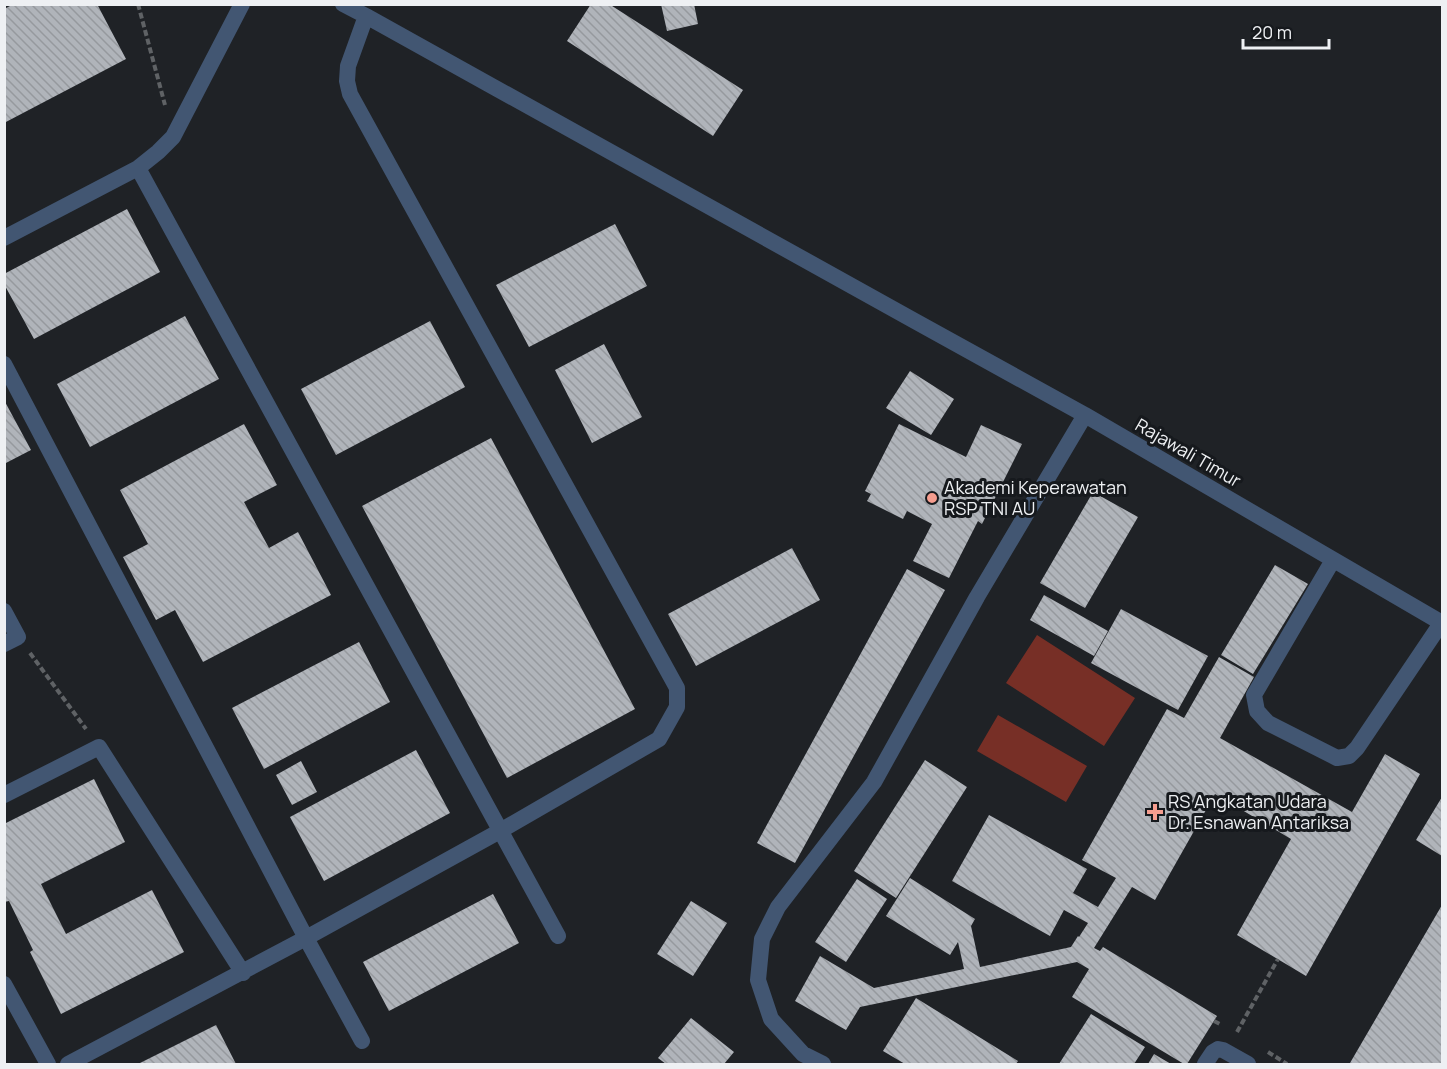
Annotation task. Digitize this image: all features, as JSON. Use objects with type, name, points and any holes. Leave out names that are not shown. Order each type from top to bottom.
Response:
[{"type":"lane","points":[[4,238],[138,168],[158,152],[173,137],[242,4]]},
{"type":"lane","name":"Rajawali Timur","points":[[343,4],[1085,415],[1442,622]]},
{"type":"lane","points":[[68,1065],[243,973],[500,831],[659,739],[676,707],[676,688],[350,94],[347,81],[348,66],[366,16]]},
{"type":"lane","points":[[138,168],[558,936]]},
{"type":"lane","points":[[4,364],[362,1041]]},
{"type":"lane","points":[[823,1065],[803,1054],[771,1019],[758,980],[762,939],[778,907],[874,782],[977,597],[1085,415]]},
{"type":"lane","points":[[1333,560],[1254,695],[1257,711],[1268,723],[1337,758],[1348,756],[1357,748],[1442,622]]},
{"type":"lane","points":[[4,611],[11,641]]},
{"type":"lane","points":[[4,795],[99,747],[243,973]]},
{"type":"lane","points":[[4,984],[48,1065]]},
{"type":"lane","points":[[1204,1065],[1218,1049],[1248,1065]]},
{"type":"path","points":[[138,4],[173,137]]},
{"type":"path","points":[[11,641],[99,747]]},
{"type":"path","points":[[1223,1050],[1236,1033],[1278,959]]},
{"type":"shaded area","points":[[1037,635],[1135,698],[1104,746],[1006,683]]},
{"type":"shaded area","points":[[998,715],[1087,766],[1066,802],[977,751]]},
{"type":"building","points":[[14,4],[97,4],[126,59],[4,123],[4,9]]},
{"type":"building","points":[[591,4],[609,4],[743,90],[713,136],[567,41]]},
{"type":"building","points":[[661,4],[694,4],[698,24],[667,31]]},
{"type":"building","points":[[127,209],[160,272],[34,339],[4,284],[4,274]]},
{"type":"building","points":[[615,224],[647,286],[529,347],[496,285]]},
{"type":"building","points":[[185,316],[219,379],[90,447],[57,384]]},
{"type":"building","points":[[430,321],[465,387],[336,455],[301,389]]},
{"type":"building","points":[[604,344],[642,417],[592,443],[555,370]]},
{"type":"building","points":[[910,371],[954,399],[931,435],[886,408]]},
{"type":"building","points":[[4,400],[31,450],[4,464]]},
{"type":"building","points":[[244,424],[277,485],[244,502],[269,548],[298,532],[331,595],[203,662],[175,610],[156,620],[123,557],[148,544],[120,490]]},
{"type":"building","name":"Akademi Keperawatan RSP TNI AU","points":[[899,424],[966,457],[981,425],[1022,444],[982,524],[978,521],[949,578],[913,561],[932,524],[907,511],[903,519],[867,501],[871,494],[865,491]]},
{"type":"building","points":[[491,438],[635,709],[507,778],[362,506]]},
{"type":"building","points":[[1093,492],[1138,517],[1085,608],[1040,583]]},
{"type":"building","points":[[792,548],[820,600],[696,666],[668,614]]},
{"type":"building","points":[[1275,565],[1308,584],[1253,674],[1221,655]]},
{"type":"building","points":[[907,569],[945,590],[795,863],[757,843]]},
{"type":"building","points":[[1044,595],[1108,631],[1094,656],[1030,620]]},
{"type":"building","points":[[1121,609],[1208,656],[1178,710],[1091,663]]},
{"type":"building","points":[[359,642],[390,702],[264,769],[232,708]]},
{"type":"building","points":[[1219,657],[1254,677],[1220,738],[1352,812],[1385,754],[1420,774],[1306,976],[1237,935],[1291,839],[1215,794],[1155,900],[1132,887],[1094,948],[1100,951],[1103,947],[1217,1016],[1187,1064],[1072,997],[1089,969],[1077,962],[860,1007],[846,1030],[795,1001],[820,956],[874,988],[964,969],[958,942],[950,955],[886,916],[910,878],[975,919],[971,926],[980,967],[1071,947],[1088,923],[1064,910],[1050,936],[952,881],[989,815],[1087,869],[1073,893],[1098,907],[1116,878],[1082,860],[1167,709],[1184,718]]},
{"type":"building","points":[[416,750],[450,813],[324,881],[290,817]]},
{"type":"building","points":[[925,760],[967,787],[896,898],[854,871]]},
{"type":"building","points":[[301,761],[317,792],[292,805],[276,775]]},
{"type":"building","points":[[94,779],[125,842],[41,884],[66,934],[152,890],[184,952],[61,1014],[30,952],[33,950],[9,901],[4,902],[4,824]]},
{"type":"building","points":[[1442,797],[1442,856],[1416,840]]},
{"type":"building","points":[[857,879],[887,899],[846,962],[815,942]]},
{"type":"building","points":[[493,894],[519,943],[389,1011],[363,962]]},
{"type":"building","points":[[691,901],[727,923],[693,976],[657,954]]},
{"type":"building","points":[[1442,905],[1442,1064],[1350,1063]]},
{"type":"building","points":[[916,998],[1018,1061],[1016,1064],[905,1064],[883,1051]]},
{"type":"building","points":[[1091,1014],[1145,1047],[1134,1064],[1059,1064]]},
{"type":"building","points":[[691,1018],[734,1052],[724,1064],[666,1064],[658,1058]]},
{"type":"building","points":[[216,1025],[236,1064],[138,1064]]},
{"type":"building","points":[[1154,1054],[1171,1064],[1148,1064]]},
{"type":"place","name":"Akademi Keperawatan RSP TNI AU","points":[[932,498]]},
{"type":"place","name":"RS Angkatan Udara Dr. Esnawan Antariksa","points":[[1155,812]]}]
